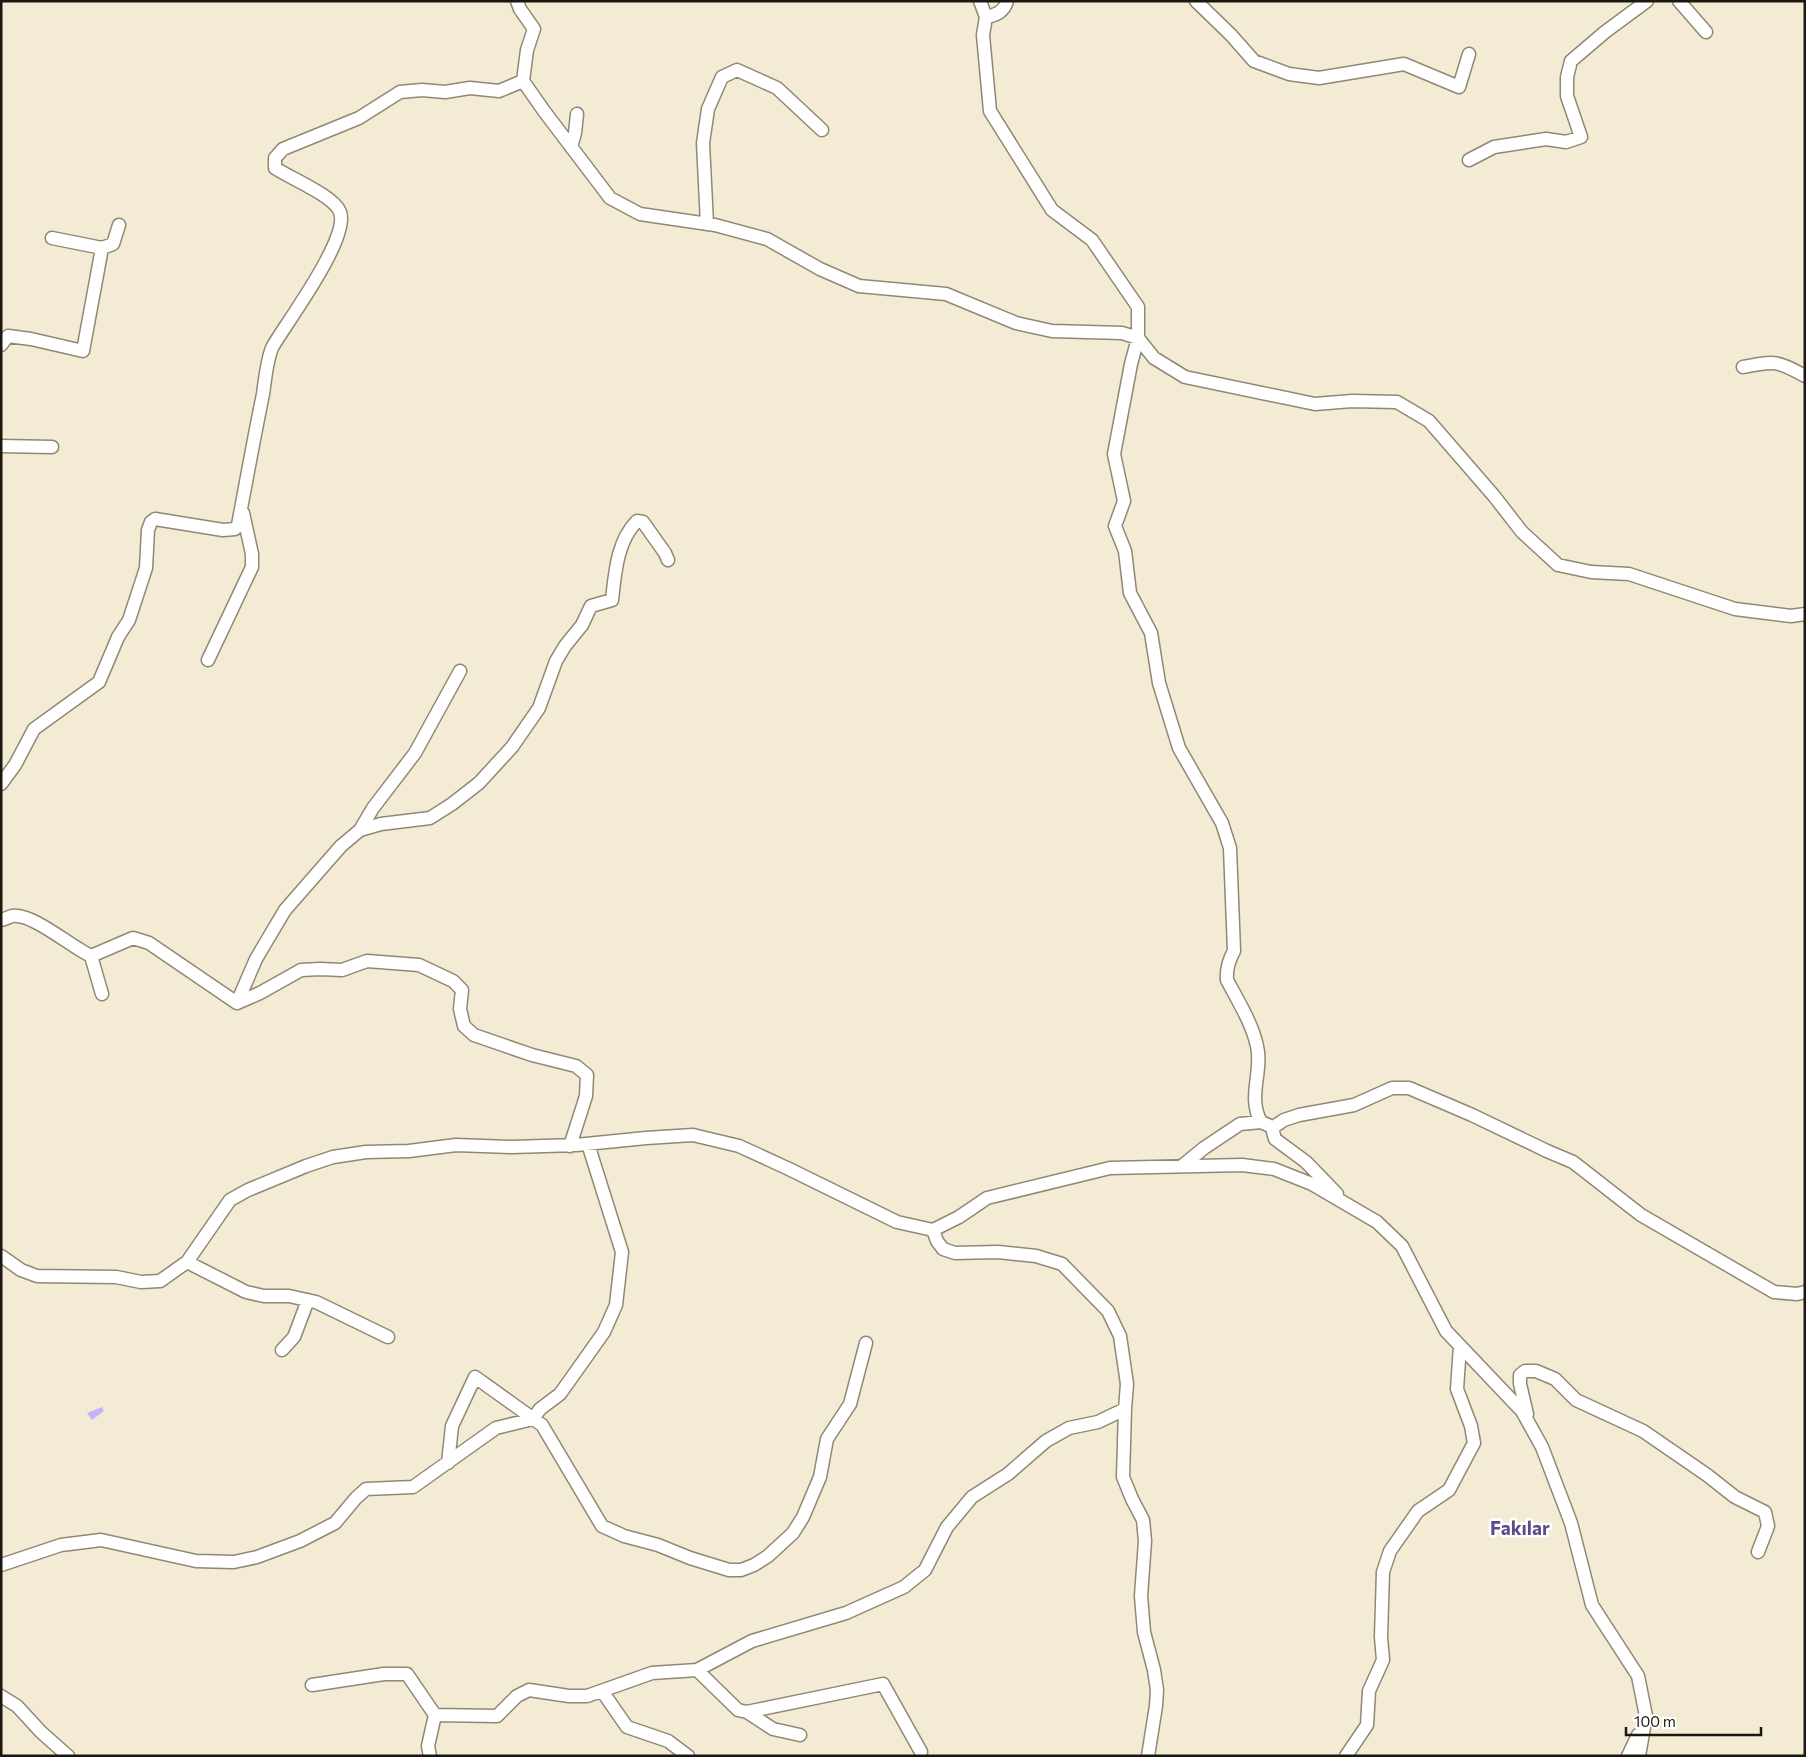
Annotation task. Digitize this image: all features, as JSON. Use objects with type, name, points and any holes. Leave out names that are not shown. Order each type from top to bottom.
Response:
[{"type":"street","points":[[517,1],[520,9],[534,29],[527,50],[523,81],[610,198],[640,214],[707,224],[767,239],[820,269],[859,286],[946,294],[1016,323],[1052,331],[1122,333],[1138,338],[1154,358],[1185,377],[1315,404],[1352,401],[1397,402],[1429,421],[1494,496],[1522,532],[1558,565],[1591,572],[1629,574],[1734,609],[1791,616],[1805,614]]},
{"type":"street","points":[[980,1],[986,17],[983,35],[990,111],[1036,181],[1052,210],[1092,240],[1138,307],[1138,338],[1131,364],[1114,454],[1124,501],[1115,526],[1125,550],[1130,592],[1151,633],[1158,683],[1179,748],[1222,823],[1230,848],[1234,951],[1228,961],[1226,974],[1227,980],[1252,1030],[1258,1048],[1254,1093],[1256,1112],[1275,1139],[1306,1162],[1348,1205]]},
{"type":"street","points":[[986,17],[998,14],[1006,6],[1007,1]]},
{"type":"street","points":[[1196,1],[1231,35],[1254,61],[1289,74],[1320,78],[1404,64],[1459,87],[1468,54]]},
{"type":"street","points":[[1469,160],[1494,147],[1546,139],[1566,142],[1581,137],[1567,96],[1567,77],[1571,62],[1605,32],[1647,1]]},
{"type":"street","points":[[1678,1],[1706,32]]},
{"type":"street","points":[[707,224],[703,143],[708,109],[722,77],[737,70],[777,88],[822,130]]},
{"type":"street","points":[[1,784],[15,765],[34,729],[99,682],[111,652],[132,612],[146,568],[148,530],[151,522],[155,519],[223,530],[235,529],[238,525],[271,349],[311,290],[340,230],[341,214],[336,204],[316,190],[275,168],[275,158],[283,149],[359,118],[400,92],[422,90],[445,92],[470,88],[499,91],[523,81]]},
{"type":"street","points":[[571,147],[577,114]]},
{"type":"street","points":[[52,238],[102,248],[113,244],[119,225]]},
{"type":"street","points":[[1,345],[8,336],[31,339],[83,351],[102,248]]},
{"type":"street","points":[[1743,367],[1769,362],[1782,363],[1805,376]]},
{"type":"street","points":[[1,446],[52,446]]},
{"type":"street","points":[[208,660],[252,567],[252,554],[241,506]]},
{"type":"street","points":[[360,830],[430,818],[452,804],[479,782],[512,747],[540,708],[556,661],[582,625],[590,606],[612,600],[615,575],[622,546],[628,532],[637,521],[643,522],[668,560]]},
{"type":"street","points":[[237,1002],[256,959],[286,910],[341,846],[360,830],[372,808],[415,753],[460,671]]},
{"type":"street","points":[[1,920],[13,916],[28,918],[78,950],[91,956],[133,938],[149,943],[237,1002]]},
{"type":"street","points":[[91,956],[102,994]]},
{"type":"street","points":[[237,1002],[260,993],[301,970],[342,970],[367,961],[419,965],[453,981],[462,990],[460,1009],[464,1026],[474,1035],[532,1055],[576,1066],[587,1076],[586,1096],[570,1146]]},
{"type":"street","points":[[1182,1166],[1204,1148],[1240,1124],[1266,1124],[1299,1115],[1354,1105],[1392,1088],[1409,1088],[1472,1115],[1547,1152],[1573,1162],[1641,1215],[1774,1292],[1797,1294],[1805,1292]]},
{"type":"street","points":[[1,1256],[21,1270],[37,1276],[116,1277],[141,1282],[160,1281],[187,1262],[230,1200],[248,1190],[333,1157],[366,1152],[409,1151],[456,1145],[512,1147],[570,1146],[693,1135],[739,1146],[897,1222],[933,1230],[959,1217],[987,1198],[1110,1168],[1242,1165],[1274,1169],[1312,1184],[1377,1222],[1402,1246],[1446,1331],[1522,1411],[1529,1422],[1542,1447],[1571,1523],[1592,1605],[1638,1676],[1646,1716],[1639,1756]]},
{"type":"street","points":[[1,1565],[61,1545],[101,1540],[196,1561],[234,1562],[257,1558],[300,1541],[336,1523],[356,1498],[366,1490],[413,1487],[496,1428],[533,1419],[540,1409],[560,1394],[566,1386],[604,1332],[616,1304],[622,1252],[588,1144]]},
{"type":"street","points":[[933,1230],[937,1241],[943,1248],[955,1253],[998,1252],[1036,1256],[1062,1264],[1108,1311],[1120,1336],[1127,1384],[1124,1477],[1132,1499],[1144,1520],[1146,1541],[1142,1605],[1144,1632],[1154,1670],[1156,1690],[1156,1706],[1148,1756]]},
{"type":"street","points":[[187,1262],[246,1292],[264,1296],[289,1296],[316,1302],[388,1337]]},
{"type":"street","points":[[282,1350],[294,1336],[308,1300]]},
{"type":"street","points":[[448,1463],[452,1426],[476,1377],[542,1425],[602,1526],[624,1536],[658,1545],[690,1558],[729,1570],[741,1570],[754,1565],[768,1556],[793,1533],[803,1517],[820,1476],[827,1439],[850,1404],[866,1342]]},
{"type":"street","points":[[1346,1756],[1367,1725],[1369,1691],[1383,1660],[1381,1636],[1384,1572],[1390,1551],[1418,1511],[1449,1490],[1474,1443],[1457,1389],[1460,1346]]},
{"type":"street","points":[[1529,1422],[1520,1384],[1520,1375],[1525,1371],[1536,1371],[1555,1379],[1576,1400],[1643,1431],[1707,1475],[1735,1497],[1766,1512],[1768,1526],[1758,1552]]},
{"type":"street","points":[[435,1715],[497,1716],[517,1696],[529,1690],[569,1696],[587,1696],[652,1673],[698,1670],[752,1642],[846,1613],[904,1587],[925,1570],[947,1526],[972,1497],[1008,1474],[1046,1441],[1070,1428],[1098,1422],[1125,1409]]},
{"type":"street","points":[[698,1670],[738,1710],[747,1712],[773,1729],[800,1735]]},
{"type":"street","points":[[312,1685],[384,1674],[407,1674],[435,1715],[428,1746],[430,1756]]},
{"type":"street","points":[[747,1712],[883,1684],[920,1752]]},
{"type":"street","points":[[602,1691],[627,1727],[668,1741],[688,1756]]},
{"type":"street","points":[[1,1696],[17,1706],[41,1732],[68,1756]]},
{"type":"street","points":[[1628,1756],[1646,1716]]},
{"type":"shaded area","points":[[102,1407],[104,1411],[92,1420],[87,1413]]},
{"type":"district","name":"Fakılar","points":[[1520,1528]]}]
